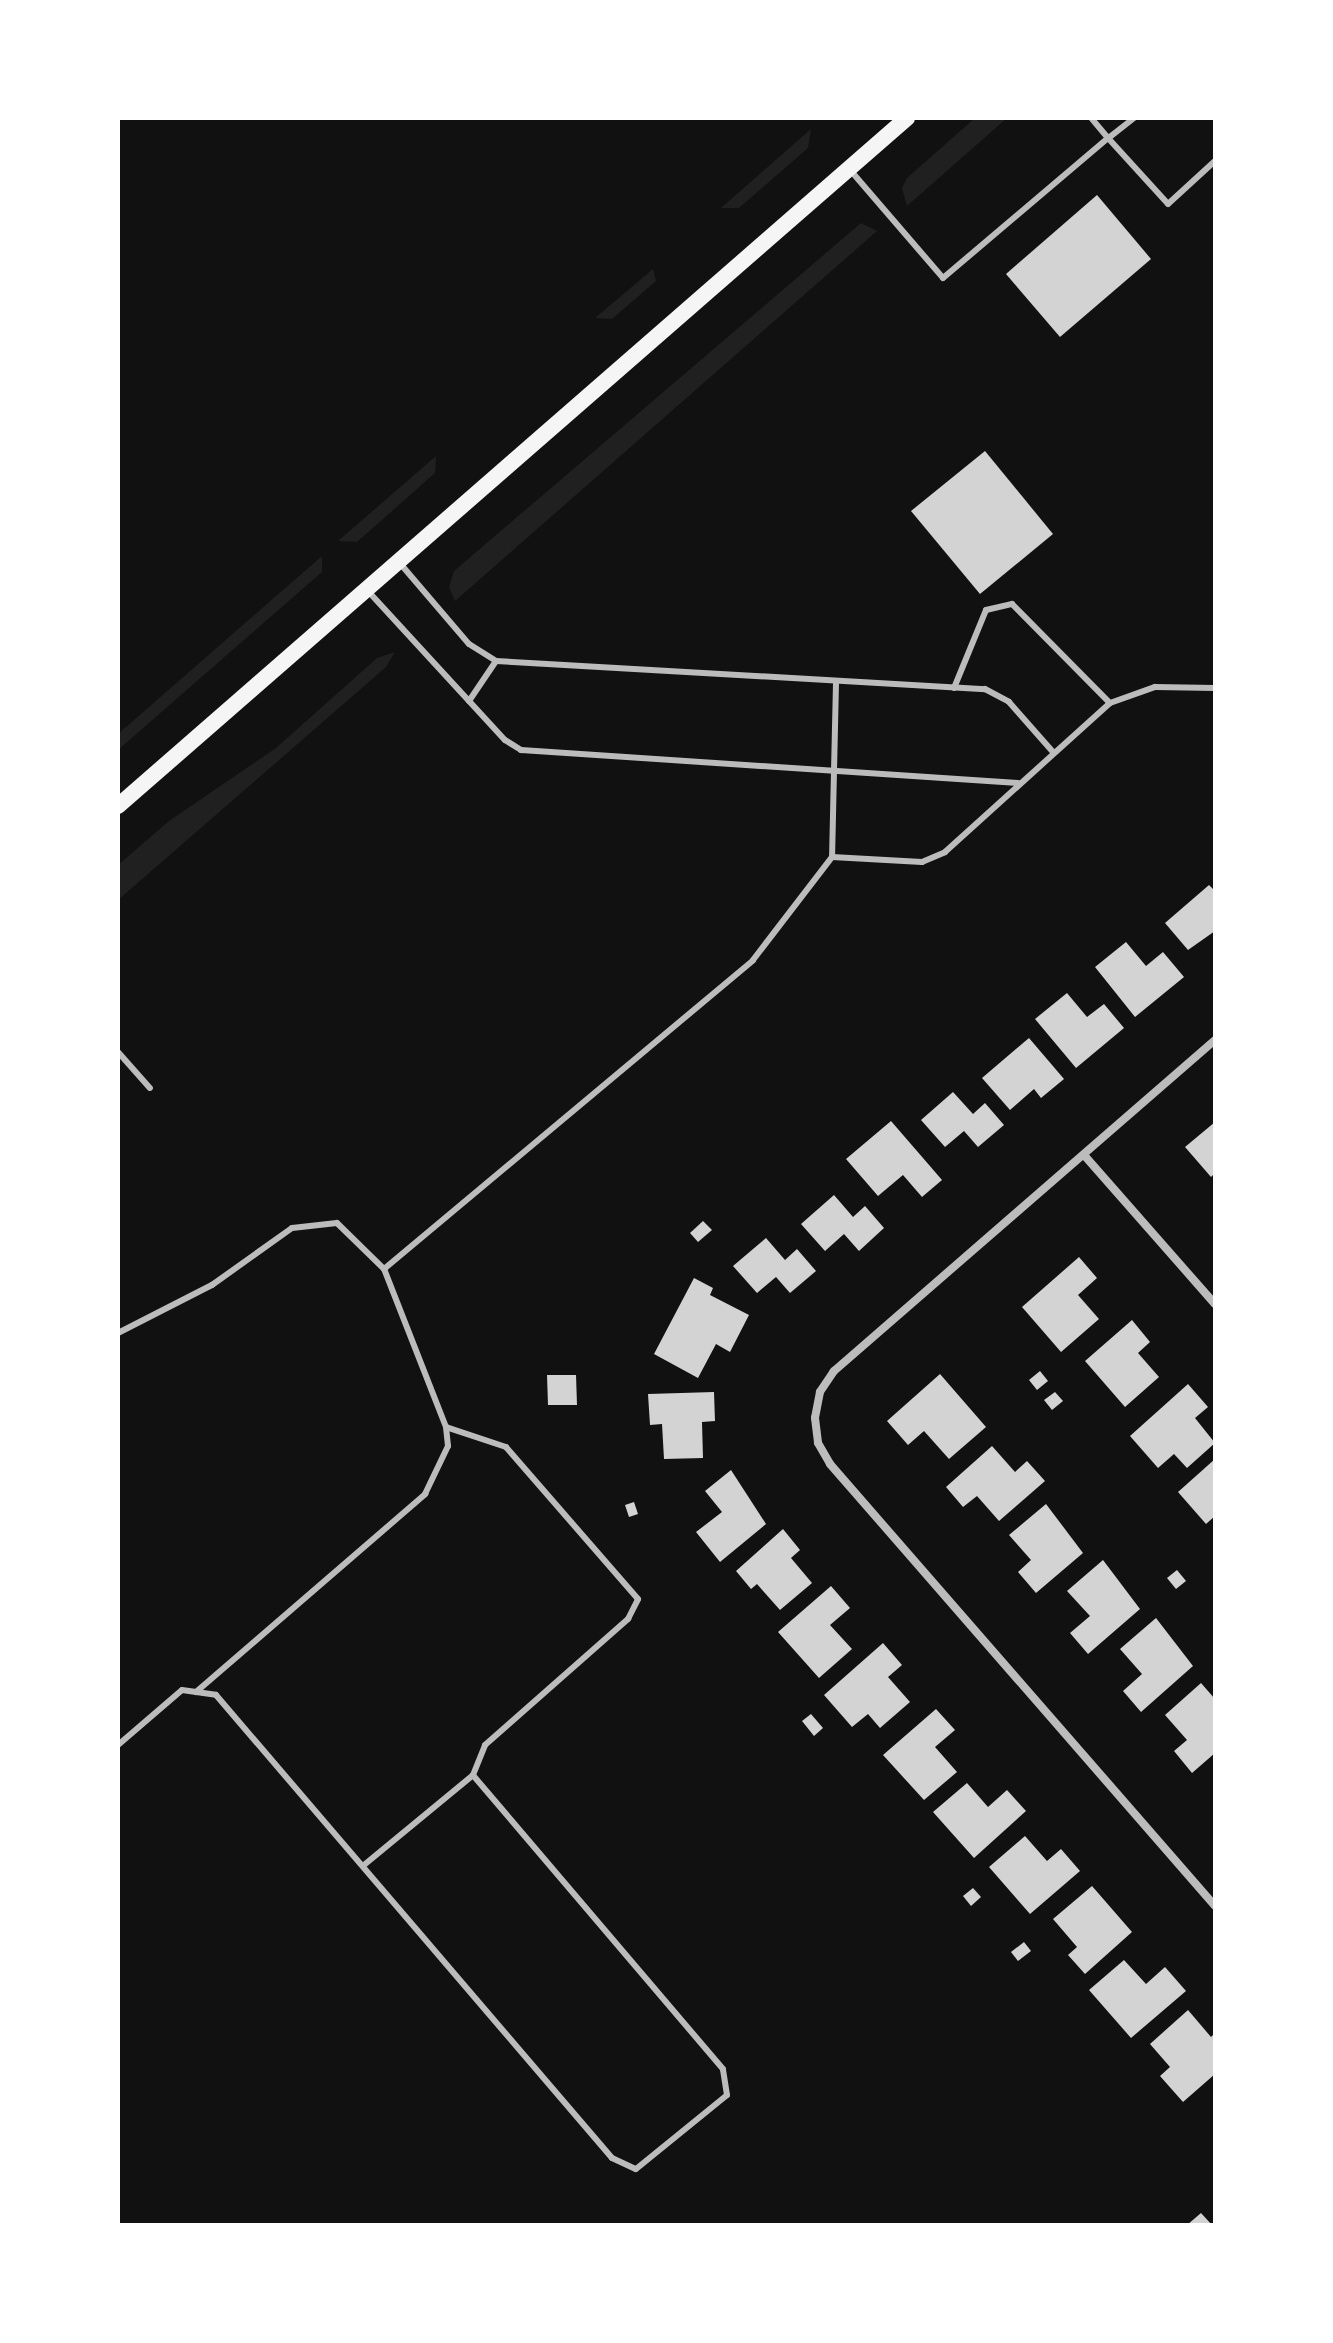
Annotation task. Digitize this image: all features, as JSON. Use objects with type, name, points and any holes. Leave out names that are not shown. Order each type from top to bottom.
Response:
[{"type":"main road","points":[[118,806],[907,118]]},
{"type":"street","points":[[1215,1040],[834,1371],[820,1392],[815,1418],[818,1443],[830,1464],[1215,1906]]},
{"type":"street","points":[[1084,1155],[1215,1304]]},
{"type":"lane","points":[[1091,118],[1168,204],[1215,161]]},
{"type":"lane","points":[[849,168],[943,278],[1134,118]]},
{"type":"lane","points":[[398,561],[469,644],[496,661],[836,683],[985,689],[1009,702],[1053,752]]},
{"type":"lane","points":[[366,589],[505,740],[538,755],[1018,783]]},
{"type":"lane","points":[[954,688],[986,610],[1012,604],[1110,703]]},
{"type":"lane","points":[[469,701],[496,661]]},
{"type":"lane","points":[[384,1269],[753,960],[832,857],[836,683]]},
{"type":"lane","points":[[832,857],[922,862],[945,852],[1110,703],[1155,687],[1215,688]]},
{"type":"lane","points":[[118,1052],[150,1088]]},
{"type":"lane","points":[[118,1333],[212,1285],[292,1228],[337,1223],[384,1269],[446,1427],[448,1446],[425,1494],[196,1692]]},
{"type":"lane","points":[[364,1865],[473,1775],[485,1745],[628,1619],[638,1599],[506,1447],[446,1427]]},
{"type":"lane","points":[[118,1745],[182,1690],[216,1695],[612,2158],[636,2169],[727,2095],[723,2069],[473,1775]]},
{"type":"shaded area","points":[[975,118],[1007,118],[907,206],[902,188],[907,178]]},
{"type":"shaded area","points":[[811,129],[808,148],[739,208],[721,208]]},
{"type":"shaded area","points":[[861,223],[877,231],[455,601],[449,587],[454,571]]},
{"type":"shaded area","points":[[653,269],[656,281],[612,319],[595,318]]},
{"type":"shaded area","points":[[436,456],[435,473],[357,542],[338,541]]},
{"type":"shaded area","points":[[322,556],[322,572],[118,750],[118,734]]},
{"type":"shaded area","points":[[395,652],[386,667],[118,900],[118,865],[169,821],[276,748],[377,658]]},
{"type":"building","points":[[1097,195],[1151,259],[1060,337],[1006,274]]},
{"type":"building","points":[[985,451],[1053,534],[980,594],[911,511]]},
{"type":"building","points":[[1209,885],[1215,891],[1215,931],[1188,950],[1165,923]]},
{"type":"building","points":[[1126,942],[1146,966],[1163,952],[1184,977],[1135,1017],[1095,967]]},
{"type":"building","points":[[1067,993],[1087,1017],[1104,1004],[1124,1028],[1076,1068],[1035,1019]]},
{"type":"building","points":[[1029,1038],[1064,1079],[1041,1098],[1034,1089],[1010,1110],[982,1078]]},
{"type":"building","points":[[953,1092],[973,1114],[985,1103],[1004,1125],[978,1147],[964,1131],[945,1147],[921,1120]]},
{"type":"building","points":[[891,1121],[942,1180],[922,1197],[903,1175],[878,1196],[846,1159]]},
{"type":"building","points":[[1215,1122],[1215,1173],[1211,1177],[1185,1147]]},
{"type":"building","points":[[834,1195],[853,1217],[865,1206],[884,1228],[859,1251],[844,1234],[825,1251],[801,1224]]},
{"type":"building","points":[[703,1221],[712,1230],[698,1242],[690,1233]]},
{"type":"building","points":[[766,1238],[785,1260],[797,1249],[816,1271],[790,1293],[776,1277],[757,1293],[733,1266]]},
{"type":"building","points":[[1079,1257],[1097,1278],[1078,1295],[1099,1319],[1061,1352],[1022,1307]]},
{"type":"building","points":[[694,1278],[713,1288],[710,1295],[749,1315],[730,1352],[716,1344],[698,1378],[654,1354]]},
{"type":"building","points":[[1132,1320],[1150,1342],[1138,1353],[1159,1377],[1125,1407],[1085,1361]]},
{"type":"building","points":[[1040,1371],[1048,1381],[1037,1390],[1029,1380]]},
{"type":"building","points":[[940,1374],[986,1427],[949,1459],[924,1431],[908,1445],[887,1421]]},
{"type":"building","points":[[547,1375],[576,1375],[577,1405],[548,1405]]},
{"type":"building","points":[[1188,1384],[1208,1407],[1195,1418],[1215,1443],[1187,1468],[1174,1454],[1158,1468],[1130,1436]]},
{"type":"building","points":[[714,1392],[715,1421],[702,1422],[703,1458],[664,1459],[662,1424],[650,1425],[648,1394]]},
{"type":"building","points":[[1055,1392],[1063,1401],[1052,1410],[1044,1400]]},
{"type":"building","points":[[992,1446],[1015,1472],[1027,1461],[1045,1481],[999,1521],[977,1496],[963,1507],[946,1487]]},
{"type":"building","points":[[1215,1459],[1215,1516],[1206,1524],[1178,1492]]},
{"type":"building","points":[[731,1470],[766,1524],[720,1562],[696,1532],[722,1512],[705,1491]]},
{"type":"building","points":[[634,1502],[638,1514],[629,1517],[625,1505]]},
{"type":"building","points":[[1046,1504],[1083,1553],[1036,1593],[1018,1572],[1031,1560],[1009,1535]]},
{"type":"building","points":[[783,1529],[800,1550],[791,1558],[812,1583],[780,1610],[757,1584],[751,1589],[736,1571]]},
{"type":"building","points":[[1103,1560],[1140,1609],[1088,1654],[1070,1633],[1090,1616],[1067,1591]]},
{"type":"building","points":[[1177,1570],[1186,1581],[1176,1589],[1167,1578]]},
{"type":"building","points":[[831,1586],[850,1608],[830,1625],[852,1649],[819,1678],[778,1632]]},
{"type":"building","points":[[1156,1618],[1193,1666],[1141,1712],[1123,1691],[1142,1674],[1120,1649]]},
{"type":"building","points":[[883,1643],[902,1665],[888,1677],[910,1702],[880,1728],[868,1714],[852,1727],[824,1695]]},
{"type":"building","points":[[1201,1683],[1215,1699],[1215,1753],[1192,1773],[1174,1751],[1187,1740],[1165,1715]]},
{"type":"building","points":[[936,1709],[955,1730],[935,1747],[957,1772],[924,1800],[883,1755]]},
{"type":"building","points":[[811,1714],[823,1728],[814,1736],[802,1721]]},
{"type":"building","points":[[967,1783],[988,1807],[1007,1790],[1026,1811],[974,1858],[933,1812]]},
{"type":"building","points":[[1025,1836],[1047,1861],[1061,1849],[1080,1871],[1030,1914],[989,1867]]},
{"type":"building","points":[[1092,1886],[1132,1932],[1085,1974],[1068,1955],[1077,1947],[1053,1919]]},
{"type":"building","points":[[973,1888],[981,1897],[971,1906],[963,1896]]},
{"type":"building","points":[[1024,1942],[1031,1951],[1018,1961],[1011,1952]]},
{"type":"building","points":[[1124,1960],[1146,1984],[1165,1967],[1186,1991],[1131,2038],[1089,1990]]},
{"type":"building","points":[[1188,2010],[1211,2037],[1215,2033],[1215,2074],[1183,2102],[1160,2076],[1170,2067],[1150,2044]]},
{"type":"building","points":[[1201,2213],[1212,2225],[1187,2225]]}]
